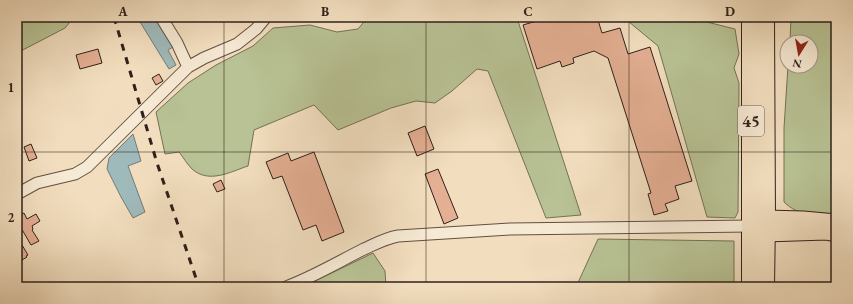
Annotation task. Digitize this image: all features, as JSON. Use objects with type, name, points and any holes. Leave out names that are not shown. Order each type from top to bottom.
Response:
[{"type":"highway","name":"45","points":[[751,17],[765,287]]},
{"type":"highway","name":"45","points":[[751,287],[761,226],[765,17]]},
{"type":"highway","points":[[761,226],[803,221],[836,224]]},
{"type":"highway","points":[[761,226],[836,232]]},
{"type":"street","points":[[160,17],[177,43],[188,67]]},
{"type":"street","points":[[17,194],[37,183],[75,174],[87,167],[188,67],[204,58],[237,44],[256,29],[266,17]]},
{"type":"street","points":[[286,287],[304,281],[340,261],[388,238],[398,236],[510,229],[761,226]]},
{"type":"green space","points":[[17,17],[74,17],[65,28],[17,53]]},
{"type":"green space","points":[[368,17],[531,17],[518,21],[581,215],[546,218],[488,71],[477,69],[452,91],[435,103],[416,101],[391,108],[338,130],[314,105],[254,130],[248,166],[227,174],[205,176],[192,169],[179,152],[165,154],[156,112],[188,83],[216,65],[253,46],[273,28],[310,25],[337,32],[358,29]]},
{"type":"green space","points":[[623,17],[685,17],[692,22],[703,21],[735,29],[739,54],[734,68],[739,83],[738,212],[735,218],[707,217],[658,46]]},
{"type":"green space","points":[[791,17],[836,17],[836,215],[808,214],[790,207],[784,202],[784,128],[787,74],[819,74],[819,34],[790,34]]},
{"type":"green space","points":[[598,239],[734,241],[734,287],[576,287]]},
{"type":"green space","points":[[373,253],[385,271],[386,287],[299,287],[309,284]]},
{"type":"water","points":[[137,17],[155,17],[173,47],[168,50],[176,65],[169,69]]},
{"type":"water","points":[[133,134],[141,161],[128,166],[145,212],[133,218],[107,169],[109,158]]},
{"type":"building","points":[[550,17],[597,17],[602,33],[620,28],[628,54],[650,47],[692,181],[675,186],[679,199],[665,204],[668,211],[654,215],[648,194],[651,193],[608,58],[594,51],[573,58],[574,63],[562,67],[560,61],[537,69],[523,25]]},
{"type":"building","points":[[98,49],[102,63],[80,69],[76,55]]},
{"type":"building","points":[[159,74],[163,81],[156,85],[152,78]]},
{"type":"building","points":[[425,126],[434,149],[417,156],[408,133]]},
{"type":"building","points":[[31,144],[37,158],[29,161],[24,147]]},
{"type":"building","points":[[314,152],[344,232],[322,241],[316,225],[303,230],[282,176],[273,179],[266,162],[288,153],[291,161]]},
{"type":"building","points":[[438,169],[458,218],[444,224],[425,174]]},
{"type":"building","points":[[221,180],[225,189],[217,192],[213,184]]},
{"type":"building","points":[[24,213],[27,219],[36,214],[40,221],[32,226],[32,230],[39,241],[31,245],[17,221],[17,217]]},
{"type":"building","points":[[22,245],[28,255],[17,263],[17,249]]},
{"type":"railway","points":[[114,17],[157,163],[199,287]]}]
